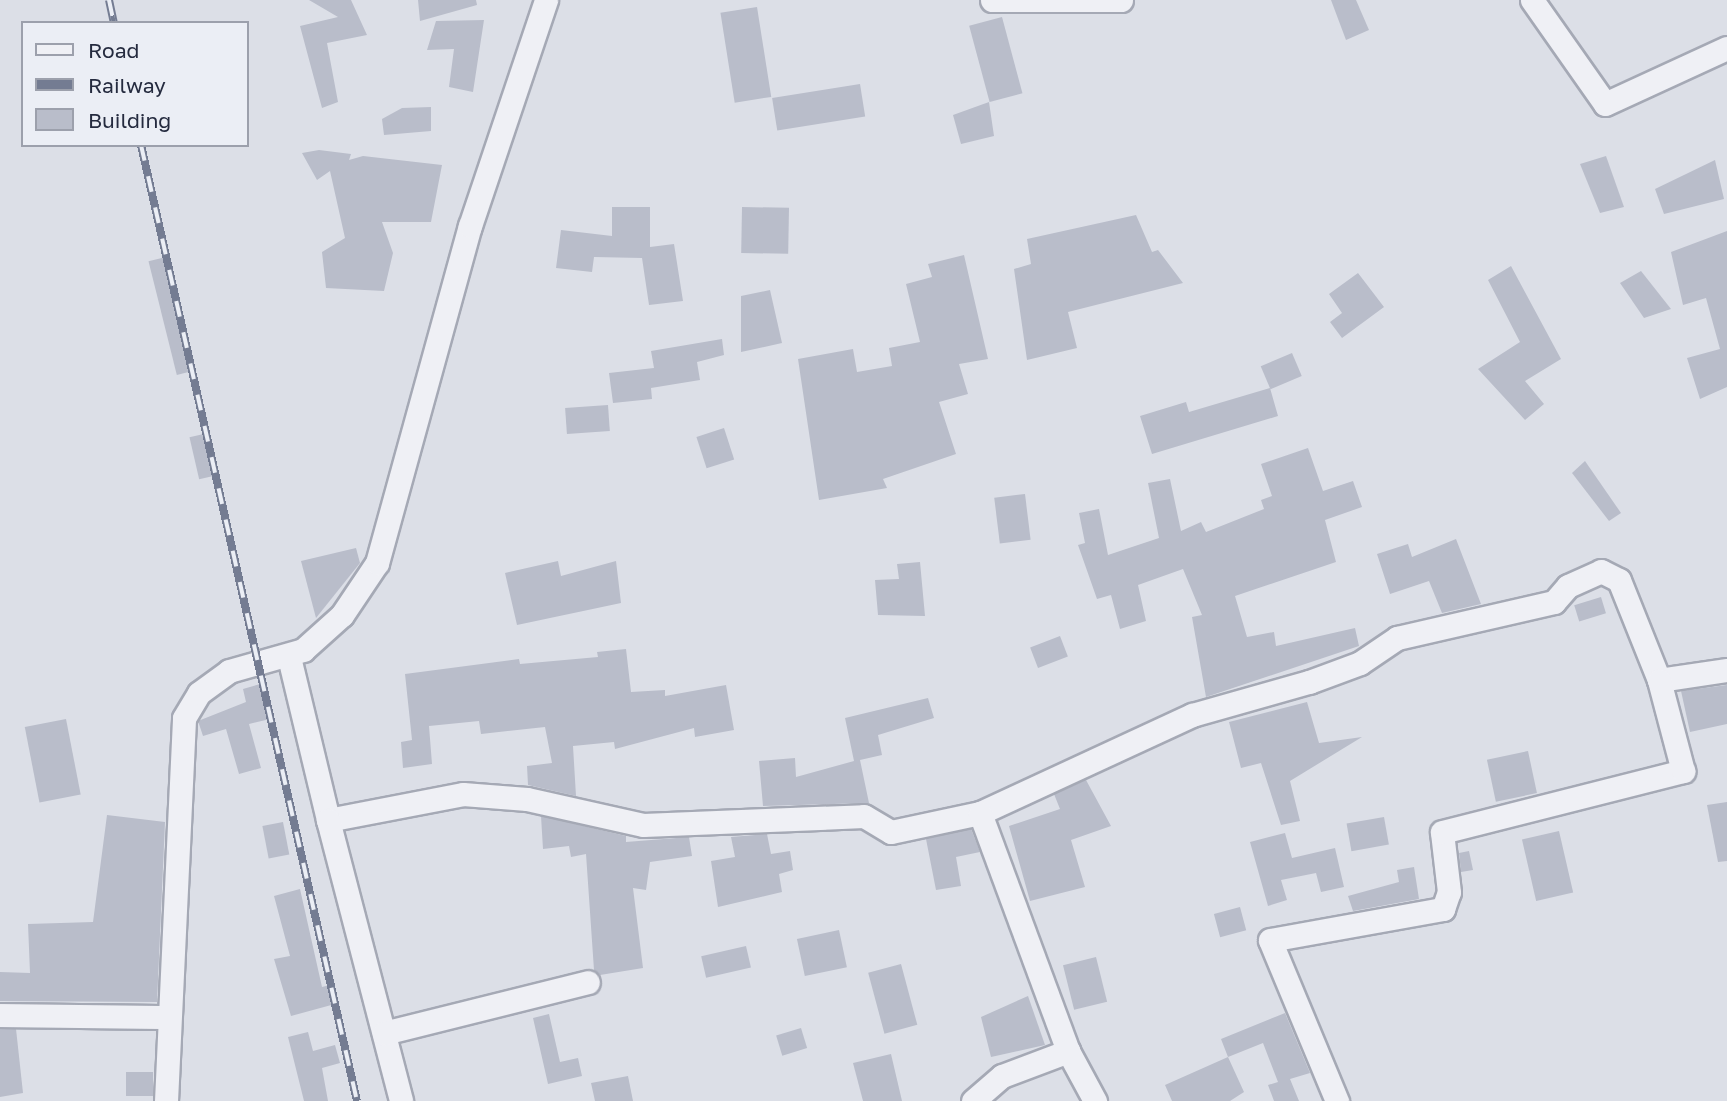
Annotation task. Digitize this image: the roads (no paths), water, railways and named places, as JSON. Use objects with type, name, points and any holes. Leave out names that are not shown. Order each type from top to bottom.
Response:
[{"type":"street","points":[[166,1101],[184,718],[200,693],[229,671],[289,657],[342,615],[377,564],[470,226],[547,0]]},
{"type":"street","points":[[992,0],[1121,0]]},
{"type":"street","points":[[1532,0],[1605,104],[1727,48]]},
{"type":"street","points":[[328,820],[463,794],[527,799],[643,825],[864,816],[891,832],[980,813],[1192,715],[1308,682],[1360,663],[1397,638],[1554,602],[1568,586],[1601,571],[1619,580],[1659,680],[1683,771],[1443,832],[1449,892],[1443,909],[1270,940],[1316,1038],[1337,1101]]},
{"type":"street","points":[[289,657],[401,1101]]},
{"type":"street","points":[[1659,680],[1727,670]]},
{"type":"street","points":[[980,813],[1068,1051],[1095,1101]]},
{"type":"street","points":[[384,1033],[588,982]]},
{"type":"street","points":[[0,1015],[169,1017]]},
{"type":"street","points":[[973,1101],[1003,1076],[1068,1051]]},
{"type":"railway","points":[[109,0],[114,21]]},
{"type":"railway","points":[[141,147],[357,1101]]}]
